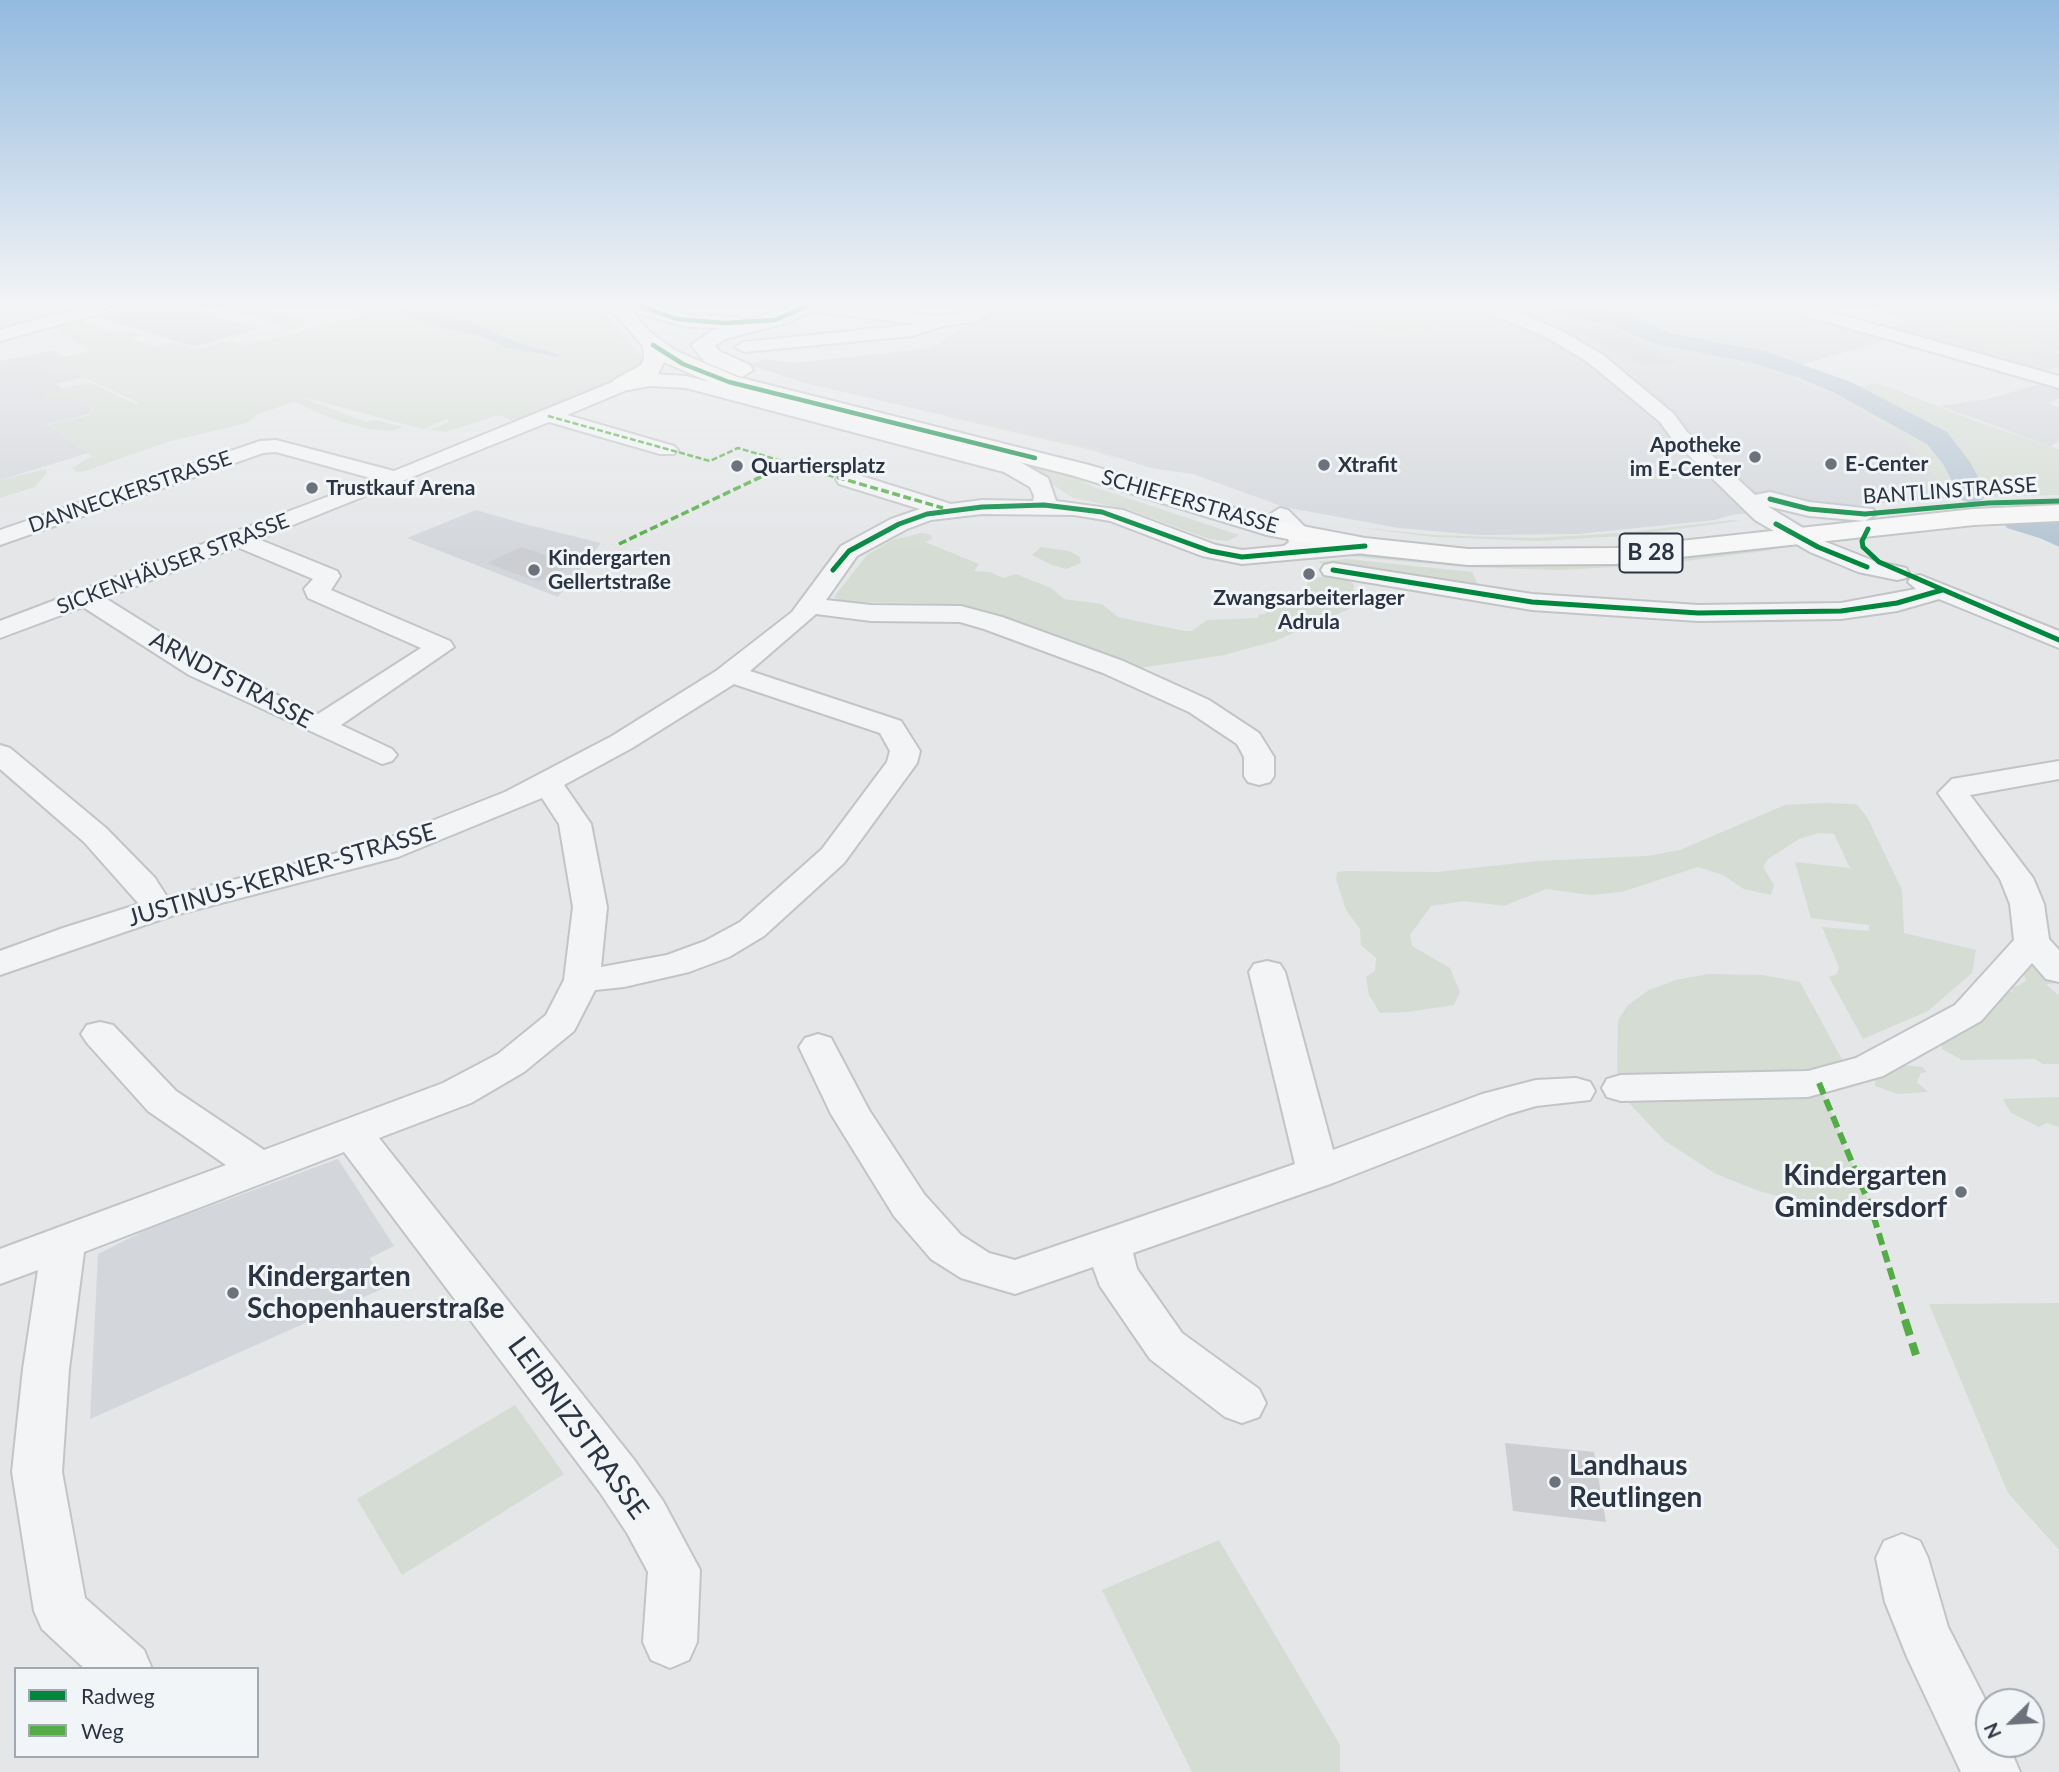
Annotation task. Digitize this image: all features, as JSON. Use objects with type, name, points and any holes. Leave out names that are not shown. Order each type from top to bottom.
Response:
[{"type":"main road","name":"SCHIEFERSTRASSE","points":[[752,388],[1080,470],[1289,534],[1416,554],[1524,558],[1616,556],[1726,537],[1786,519]]},
{"type":"main road","name":"SCHIEFERSTRASSE","points":[[782,388],[1043,449],[1289,534],[1337,529],[1395,539],[1486,545],[1726,537]]},
{"type":"main road","name":"BANTLINSTRASSE","points":[[1867,521],[1979,503],[2059,501]]},
{"type":"main road","name":"BANTLINSTRASSE","points":[[1786,519],[1867,521],[2059,513]]},
{"type":"street","name":"SICKENHÄUSER STRASSE","points":[[0,630],[396,478],[616,388]]},
{"type":"street","name":"SICKENHÄUSER STRASSE","points":[[708,388],[1026,472],[1040,483],[1045,496],[1044,505]]},
{"type":"street","points":[[1629,388],[1667,418],[1697,434],[1786,519],[1881,567],[2059,640]]},
{"type":"street","points":[[548,416],[667,450]]},
{"type":"street","name":"DANNECKERSTRASSE","points":[[0,538],[260,447],[275,446],[396,478]]},
{"type":"street","points":[[847,479],[952,512]]},
{"type":"street","name":"JUSTINUS-KERNER-STRASSE","points":[[0,964],[75,935],[159,909],[387,850],[474,818],[544,785],[646,728],[730,674],[782,635],[811,606],[839,561],[849,551],[891,528],[952,512],[1044,505],[1115,515],[1199,548],[1239,551],[1258,558],[1289,534]]},
{"type":"street","points":[[1786,519],[1809,509],[1867,521],[1863,547],[1881,567],[1892,586],[1897,603]]},
{"type":"street","points":[[1219,512],[1253,533],[1239,551]]},
{"type":"street","points":[[237,539],[328,576],[316,589],[317,593],[442,646],[320,726]]},
{"type":"street","points":[[1333,570],[1474,595],[1635,611],[1790,614],[1897,603],[1942,590]]},
{"type":"street","name":"ARNDTSTRASSE","points":[[85,597],[199,669],[382,755]]},
{"type":"street","points":[[811,606],[871,613],[961,614],[1089,658],[1165,690],[1226,721],[1250,738],[1259,757],[1259,776]]},
{"type":"street","points":[[582,980],[624,976],[676,964],[717,949],[752,929],[834,856],[902,763],[905,751],[891,727],[730,674]]},
{"type":"street","points":[[0,754],[95,835],[143,885],[159,909]]},
{"type":"street","points":[[2059,770],[1963,785],[1955,788],[1953,793],[2016,878],[2027,904],[2032,926],[2045,942],[2059,971]]},
{"type":"street","points":[[0,1267],[457,1093],[512,1063],[561,1022],[582,980],[590,907],[575,824],[555,793],[544,785]]},
{"type":"street","points":[[1621,1088],[1808,1084],[1869,1067],[1968,1013],[2045,942]]},
{"type":"street","points":[[1267,972],[1318,1172]]},
{"type":"street","points":[[100,1034],[162,1101],[260,1168]]},
{"type":"street","points":[[818,1047],[825,1065],[866,1137],[909,1205],[946,1247],[976,1266],[1016,1277],[1318,1172],[1512,1099],[1536,1093],[1576,1091]]},
{"type":"street","name":"LEIBNIZSTRASSE","points":[[353,1134],[617,1476],[645,1517],[674,1570],[670,1642]]},
{"type":"street","points":[[64,1243],[46,1369],[37,1472],[61,1611],[123,1667]]},
{"type":"street","points":[[1110,1246],[1116,1274],[1166,1346],[1242,1403]]},
{"type":"street","points":[[1902,1558],[1912,1602],[1926,1639],[1991,1772]]},
{"type":"shaded area","points":[[0,388],[61,388],[91,408],[90,414],[47,424],[88,453],[0,480]]},
{"type":"shaded area","points":[[64,388],[101,388],[139,403],[106,388],[599,388],[524,419],[510,420],[499,415],[445,432],[429,430],[449,422],[448,419],[422,429],[299,396],[366,422],[375,420],[404,427],[391,431],[369,429],[338,421],[294,402],[258,414],[247,423],[167,442],[77,472],[72,468],[92,456],[48,424],[90,415],[92,408],[67,399],[43,399],[45,394]]},
{"type":"shaded area","points":[[825,388],[1811,388],[1831,392],[1906,437],[1950,498],[1844,506],[1827,504],[1732,515],[1715,520],[1578,534],[1478,535],[1399,528],[1284,507],[1193,474],[1151,468],[1097,451]]},
{"type":"shaded area","points":[[1811,388],[1890,388],[2059,449],[2059,495],[1950,498],[1906,437],[1831,392]]},
{"type":"shaded area","points":[[2027,388],[2059,388],[2059,399],[2047,403],[2059,407],[2059,442],[2050,446],[1940,406],[1988,399]]},
{"type":"shaded area","points":[[952,415],[1097,449],[1121,461],[1095,451],[948,417]]},
{"type":"shaded area","points":[[1038,465],[1067,473],[1094,487],[1239,535],[1228,541],[1209,539],[1127,509],[1073,498],[1029,469]]},
{"type":"shaded area","points":[[46,469],[47,473],[35,487],[0,498],[0,480]]},
{"type":"shaded area","name":"Kindergarten Gellertstraße","points":[[476,510],[601,543],[558,597],[407,538]]},
{"type":"shaded area","points":[[1740,521],[1624,536],[1537,541],[1434,537],[1346,526],[1434,535],[1535,538],[1621,533]]},
{"type":"shaded area","points":[[922,533],[931,535],[932,539],[925,542],[979,564],[974,571],[990,572],[1003,578],[1016,574],[1051,588],[1064,599],[1102,604],[1118,617],[1184,631],[1192,631],[1207,620],[1258,618],[1258,615],[1267,613],[1264,607],[1312,603],[1316,601],[1307,585],[1309,580],[1319,577],[1344,578],[1354,584],[1352,608],[1275,641],[1224,655],[1134,669],[1040,630],[983,612],[923,603],[842,602],[834,597],[867,555],[892,540]]},
{"type":"shaded area","points":[[1041,547],[1069,551],[1080,557],[1081,563],[1066,569],[1052,565],[1032,555]]},
{"type":"shaded area","points":[[1769,548],[1773,550],[1653,565],[1559,570],[1463,567],[1349,556],[1349,553],[1462,564],[1556,566],[1651,562]]},
{"type":"shaded area","points":[[1347,559],[1472,572],[1481,592],[1316,562]]},
{"type":"shaded area","points":[[1856,804],[1867,817],[1902,890],[1904,933],[1976,950],[1972,973],[1928,1011],[1863,1039],[1829,977],[1837,974],[1839,967],[1822,927],[1869,931],[1869,925],[1811,918],[1795,862],[1850,868],[1834,834],[1818,833],[1799,839],[1768,859],[1763,867],[1774,885],[1771,895],[1744,889],[1723,875],[1698,867],[1622,892],[1591,895],[1546,889],[1504,906],[1464,901],[1431,906],[1410,935],[1412,946],[1450,968],[1460,992],[1454,1005],[1407,1012],[1380,1013],[1369,995],[1366,977],[1375,971],[1376,958],[1361,945],[1360,929],[1346,910],[1336,879],[1337,872],[1347,871],[1437,872],[1537,861],[1647,856],[1680,850],[1785,805]]},
{"type":"shaded area","points":[[2028,959],[2059,979],[2059,983],[2046,984],[2059,996],[2059,1064],[2043,1064],[2035,1059],[1962,1060],[1942,1049],[1942,1041],[2005,991],[2013,992],[2011,987],[2026,980],[2023,973]]},
{"type":"shaded area","points":[[1708,974],[1762,975],[1800,982],[1844,1063],[1819,1083],[1871,1208],[1827,1207],[1804,1203],[1759,1191],[1716,1174],[1665,1141],[1629,1103],[1617,1079],[1618,1020],[1628,1005],[1649,990],[1676,980]]},
{"type":"shaded area","points":[[1901,1065],[1923,1067],[1927,1072],[1921,1073],[1917,1082],[1928,1092],[1897,1094],[1875,1086],[1875,1080]]},
{"type":"shaded area","points":[[2059,1097],[2059,1127],[2047,1123],[2039,1127],[2011,1113],[2003,1099]]},
{"type":"shaded area","name":"Kindergarten Schopenhauerstraße","points":[[338,1159],[394,1246],[370,1258],[384,1288],[90,1419],[98,1254],[148,1229]]},
{"type":"shaded area","points":[[2059,1303],[2059,1550],[2008,1493],[1929,1304]]},
{"type":"shaded area","points":[[515,1405],[564,1474],[402,1575],[357,1499]]},
{"type":"shaded area","points":[[1219,1540],[1340,1745],[1340,1772],[1192,1772],[1102,1590]]},
{"type":"building","name":"Kindergarten Gellertstraße","points":[[522,547],[573,565],[538,582],[487,563]]},
{"type":"building","name":"Landhaus Reutlingen","points":[[1505,1443],[1594,1452],[1606,1522],[1513,1511]]},
{"type":"waterway","points":[[1843,388],[1937,438],[1956,462],[1972,494]]},
{"type":"waterway","points":[[2018,522],[2059,535]]},
{"type":"waterway","points":[[2059,525],[2036,528],[2035,533],[2059,544]]},
{"type":"marked path","points":[[548,416],[710,461],[738,448],[943,508]]},
{"type":"marked path","points":[[619,544],[790,463]]},
{"type":"marked path","points":[[1819,1083],[1871,1208],[1916,1355]]},
{"type":"cycle path","points":[[752,388],[1035,458]]},
{"type":"cycle path","points":[[1770,499],[1809,509],[1865,514],[1988,503],[2059,501]]},
{"type":"cycle path","points":[[833,570],[849,551],[899,524],[927,514],[982,507],[1044,505],[1102,512],[1210,551],[1242,557],[1365,546]]},
{"type":"cycle path","points":[[1776,524],[1818,547],[1867,567]]},
{"type":"cycle path","points":[[1868,529],[1862,541],[1863,547],[1879,562],[2059,640]]},
{"type":"cycle path","points":[[1333,570],[1532,602],[1698,613],[1841,611],[1897,603],[1942,590]]},
{"type":"place","name":"Apotheke im E-Center","points":[[1755,457]]},
{"type":"place","name":"E-Center","points":[[1831,464]]},
{"type":"place","name":"Xtrafit","points":[[1324,465]]},
{"type":"place","name":"Quartiersplatz","points":[[737,466]]},
{"type":"place","name":"Trustkauf Arena","points":[[312,488]]},
{"type":"place","name":"Kindergarten Gellertstraße","points":[[534,570]]},
{"type":"place","name":"Zwangsarbeiterlager Adrula","points":[[1309,574]]},
{"type":"place","name":"Kindergarten Gmindersdorf","points":[[1961,1192]]},
{"type":"place","name":"Kindergarten Schopenhauerstraße","points":[[233,1293]]},
{"type":"place","name":"Landhaus Reutlingen","points":[[1555,1482]]}]
